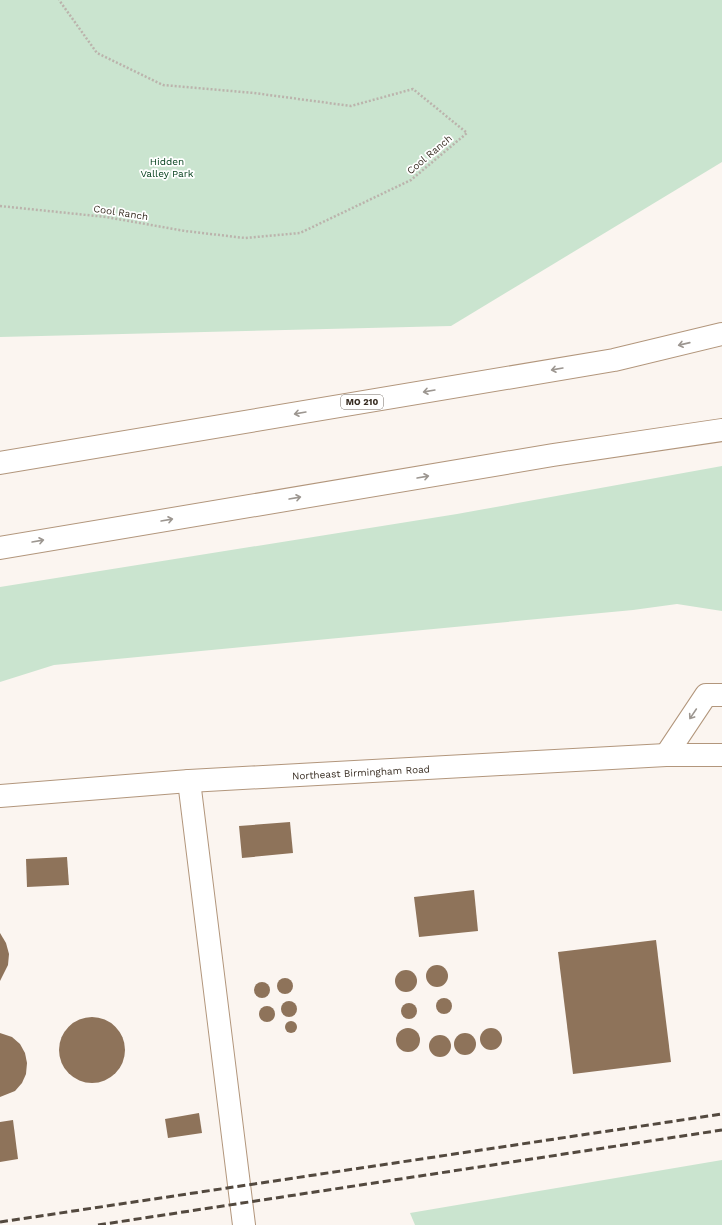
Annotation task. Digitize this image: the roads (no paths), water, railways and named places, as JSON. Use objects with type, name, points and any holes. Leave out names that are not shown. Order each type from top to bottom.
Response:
[{"type":"main road","name":"MO 210","points":[[0,463],[614,360],[722,334]]},
{"type":"main road","points":[[0,548],[553,454],[722,430]]},
{"type":"main road","points":[[666,755],[706,695],[722,695]]},
{"type":"main road","name":"Northeast Birmingham Road","points":[[0,796],[190,781],[666,755],[722,755]]},
{"type":"main road","points":[[190,781],[244,1225]]},
{"type":"railway","points":[[0,1222],[722,1114]]},
{"type":"railway","points":[[98,1225],[722,1130]]},
{"type":"park label","name":"Hidden Valley Park","points":[[167,166]]}]
